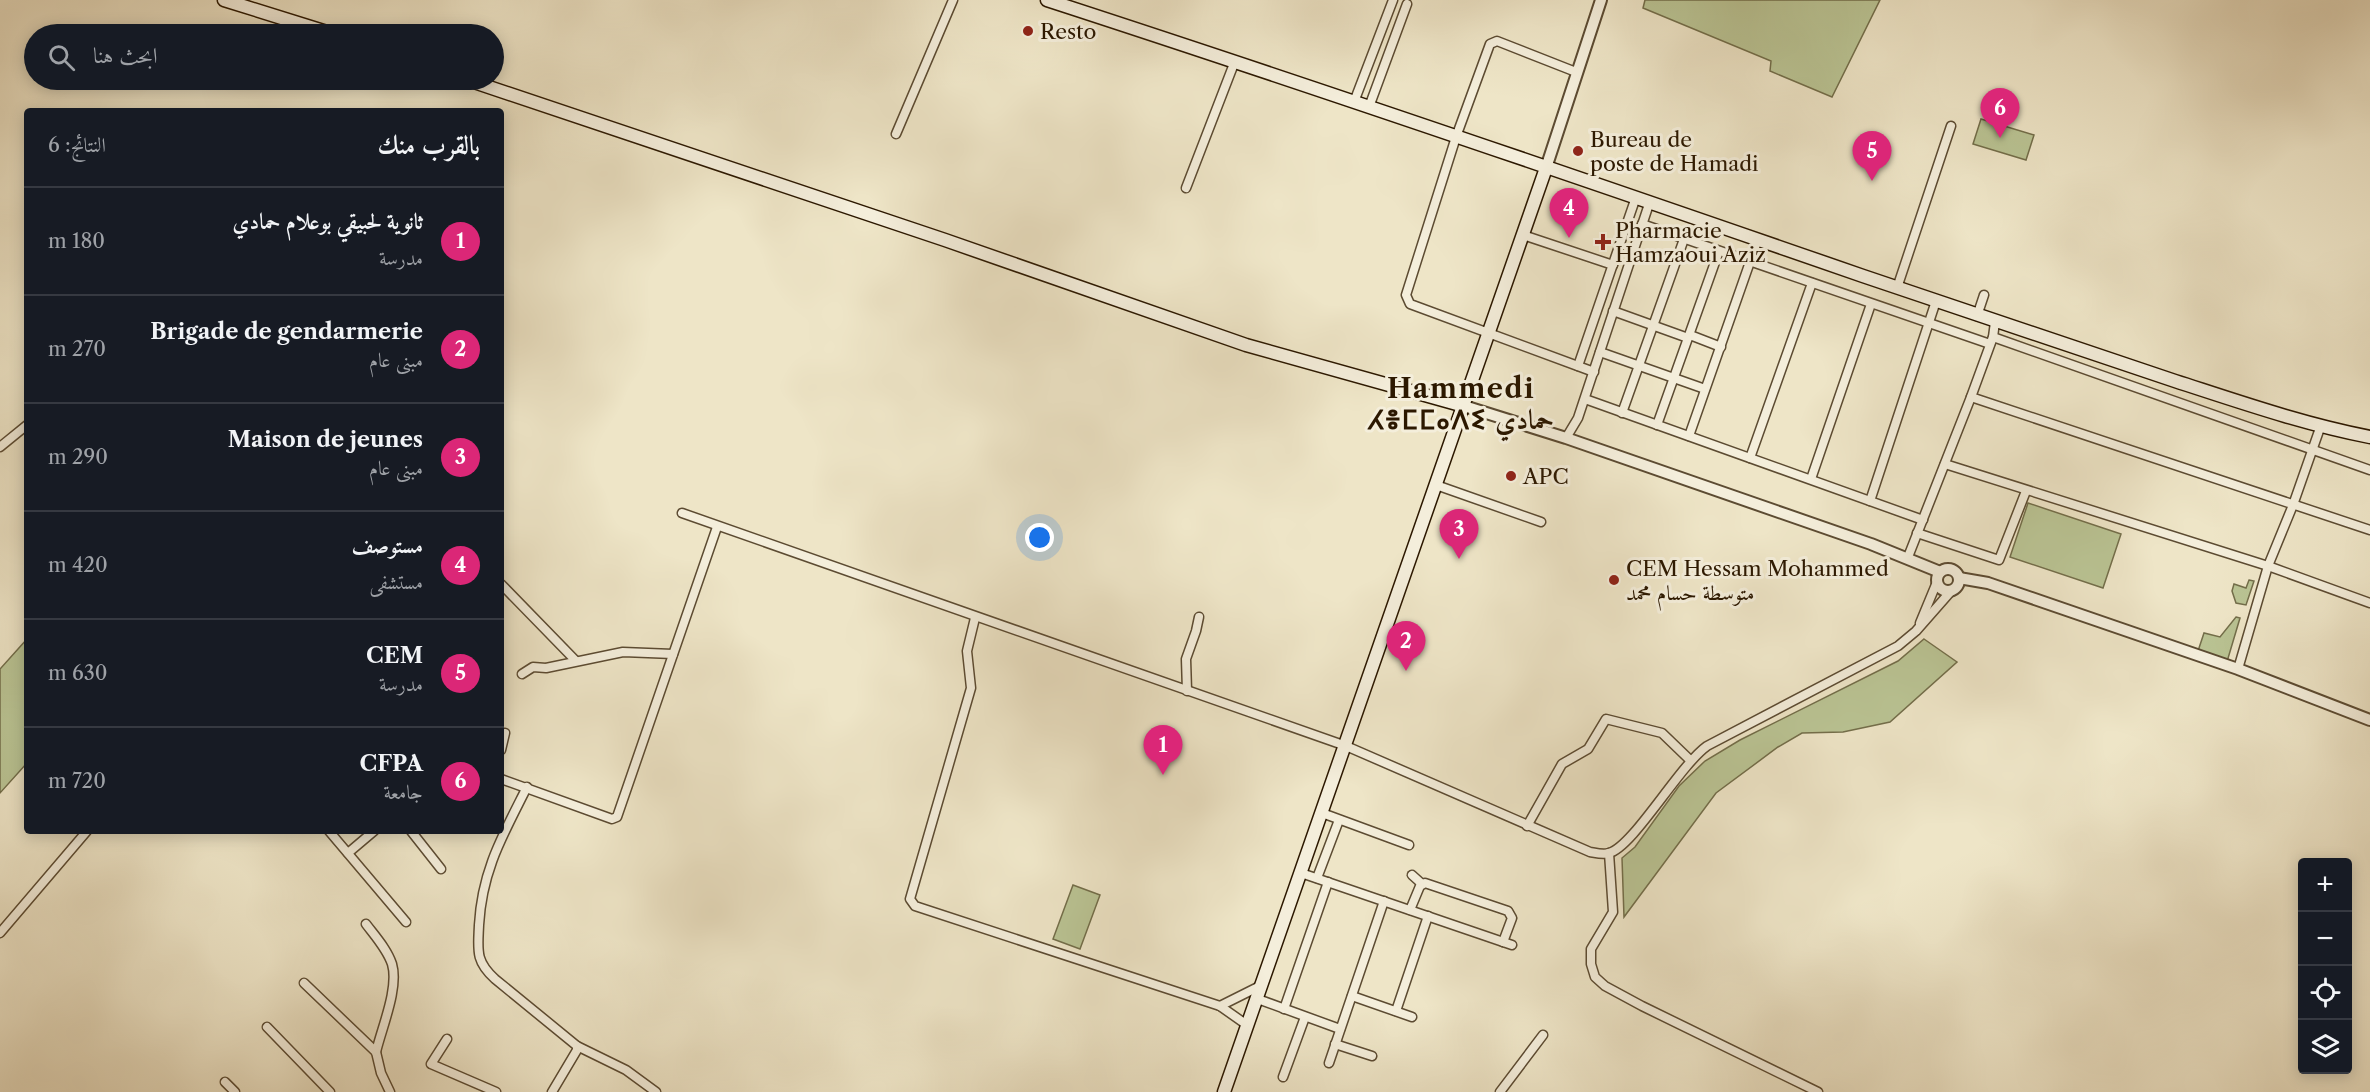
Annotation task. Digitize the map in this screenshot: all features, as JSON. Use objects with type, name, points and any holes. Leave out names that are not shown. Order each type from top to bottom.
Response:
[{"type":"main road","points":[[224,0],[301,24]]},
{"type":"main road","points":[[1047,0],[1650,201],[1995,322],[2320,428],[2370,437]]},
{"type":"main road","points":[[498,90],[945,240],[1246,345],[1464,406]]},
{"type":"main road","points":[[1224,1092],[1546,168]]},
{"type":"street","points":[[896,134],[953,0]]},
{"type":"street","points":[[1354,102],[1393,0]]},
{"type":"street","points":[[1546,168],[1601,0]]},
{"type":"street","points":[[1369,107],[1407,4]]},
{"type":"street","points":[[1576,72],[1497,41],[1490,44],[1456,137],[1406,295],[1410,304],[1594,372]]},
{"type":"street","points":[[1186,188],[1235,61]]},
{"type":"street","points":[[1897,288],[1951,126]]},
{"type":"street","points":[[1578,366],[1636,197]]},
{"type":"street","points":[[1566,438],[1578,418],[1585,399],[1650,201]]},
{"type":"street","points":[[1642,224],[1930,324],[1991,341],[2370,470]]},
{"type":"street","points":[[1523,235],[1613,265]]},
{"type":"street","points":[[1623,413],[1684,239]]},
{"type":"street","points":[[1689,436],[1758,240]]},
{"type":"street","points":[[1657,425],[1719,251]]},
{"type":"street","points":[[1750,458],[1812,283]]},
{"type":"street","points":[[1977,316],[1984,295]]},
{"type":"street","points":[[1870,501],[1936,301]]},
{"type":"street","points":[[1811,479],[1871,304]]},
{"type":"street","points":[[1613,311],[1721,347]]},
{"type":"street","points":[[1908,558],[1971,397],[1991,341],[1995,322]]},
{"type":"street","points":[[1600,352],[1705,389]]},
{"type":"street","points":[[1971,397],[2370,530]]},
{"type":"street","points":[[1585,399],[1923,520]]},
{"type":"street","points":[[1464,406],[1566,438],[1908,558],[1939,577],[1943,589],[1952,590]]},
{"type":"street","points":[[0,447],[24,427]]},
{"type":"street","points":[[2238,669],[2268,566],[2293,505],[2320,428]]},
{"type":"street","points":[[1945,464],[2268,566],[2370,603]]},
{"type":"street","points":[[1436,484],[1540,522]]},
{"type":"street","points":[[1917,533],[1999,560],[2026,491]]},
{"type":"street","points":[[682,513],[975,618],[1346,746],[1590,852],[1609,853],[1626,842],[1690,760],[1714,741],[1889,651],[1916,631],[1958,584],[1957,573],[1951,569],[1945,569],[1939,577],[1916,631]]},
{"type":"street","points":[[504,780],[612,819],[617,817],[717,526]]},
{"type":"street","points":[[1959,578],[1988,583],[2238,669],[2370,720]]},
{"type":"street","points":[[504,587],[576,660]]},
{"type":"street","points":[[1187,691],[1186,659],[1199,617]]},
{"type":"street","points":[[975,618],[967,651],[971,688],[911,902],[915,906],[1221,1006],[1247,1025]]},
{"type":"street","points":[[522,674],[533,668],[546,668],[623,652],[673,654]]},
{"type":"street","points":[[1527,826],[1562,764],[1587,749],[1606,719],[1662,733],[1690,760]]},
{"type":"street","points":[[504,737],[505,733]]},
{"type":"street","points":[[504,833],[527,787]]},
{"type":"street","points":[[1322,813],[1409,845]]},
{"type":"street","points":[[1317,878],[1339,819]]},
{"type":"street","points":[[0,933],[84,834]]},
{"type":"street","points":[[332,834],[406,922]]},
{"type":"street","points":[[348,853],[370,834]]},
{"type":"street","points":[[413,834],[441,869]]},
{"type":"street","points":[[504,834],[491,859],[480,903],[479,958],[482,967],[577,1046],[626,1070],[656,1092]]},
{"type":"street","points":[[1609,853],[1613,912],[1591,949],[1591,964],[1595,976],[1605,986],[1642,1006],[1818,1092]]},
{"type":"street","points":[[1301,873],[1512,945]]},
{"type":"street","points":[[1412,875],[1422,884],[1510,912],[1511,921],[1503,942]]},
{"type":"street","points":[[1284,1009],[1328,882]]},
{"type":"street","points":[[1410,910],[1422,884]]},
{"type":"street","points":[[1329,1064],[1384,901]]},
{"type":"street","points":[[1396,1011],[1428,916]]},
{"type":"street","points":[[366,924],[384,947],[392,964],[394,981],[376,1052],[381,1073],[390,1092]]},
{"type":"street","points":[[304,983],[376,1052]]},
{"type":"street","points":[[1221,1006],[1257,992],[1284,1009],[1340,1029]]},
{"type":"street","points":[[1352,996],[1412,1017]]},
{"type":"street","points":[[1283,1077],[1305,1017]]},
{"type":"street","points":[[267,1026],[328,1091]]},
{"type":"street","points":[[1500,1092],[1543,1035]]},
{"type":"street","points":[[447,1039],[431,1064],[496,1092]]},
{"type":"street","points":[[1335,1044],[1372,1056]]},
{"type":"street","points":[[552,1092],[577,1046]]},
{"type":"street","points":[[225,1082],[235,1092]]},
{"type":"green space","points":[[1645,0],[1880,0],[1832,97],[1770,71],[1771,61],[1643,8]]},
{"type":"green space","points":[[1981,119],[2034,135],[2026,160],[1973,144]]},
{"type":"green space","points":[[2028,503],[2121,534],[2103,588],[2010,557]]},
{"type":"green space","points":[[2249,580],[2254,581],[2246,605],[2236,603],[2232,591],[2234,584],[2246,588]]},
{"type":"green space","points":[[2236,617],[2240,618],[2226,665],[2197,654],[2204,633],[2220,637]]},
{"type":"green space","points":[[1924,639],[1957,662],[1890,722],[1843,732],[1802,733],[1778,747],[1716,793],[1624,917],[1622,858],[1635,847],[1679,786],[1705,761],[1740,740],[1898,661]]},
{"type":"green space","points":[[24,642],[24,766],[0,793],[0,669]]},
{"type":"green space","points":[[1073,885],[1100,895],[1080,949],[1053,939]]},
{"type":"place","name":"Resto","points":[[1028,31]]},
{"type":"place","name":"CFPA","points":[[2000,138]]},
{"type":"place","name":"Bureau de poste de Hamadi","points":[[1578,151]]},
{"type":"place","name":"CEM","points":[[1872,181]]},
{"type":"place","name":"مستوصف","points":[[1569,238]]},
{"type":"place","name":"Pharmacie Hamzaoui Aziz","points":[[1603,242]]},
{"type":"place","name":"APC","points":[[1511,476]]},
{"type":"place","name":"Maison de jeunes","points":[[1459,559]]},
{"type":"place","name":"CEM Hessam Mohammed متوسطة حسام محمد","points":[[1614,580]]},
{"type":"place","name":"Brigade de gendarmerie","points":[[1406,671]]},
{"type":"place","name":"ثانوية لحبيقي بوعلام حمادي","points":[[1163,775]]},
{"type":"district","name":"Hammedi ⵃⴻⵎⵎⴰⴷⵉ حمادي","points":[[1461,404]]}]
